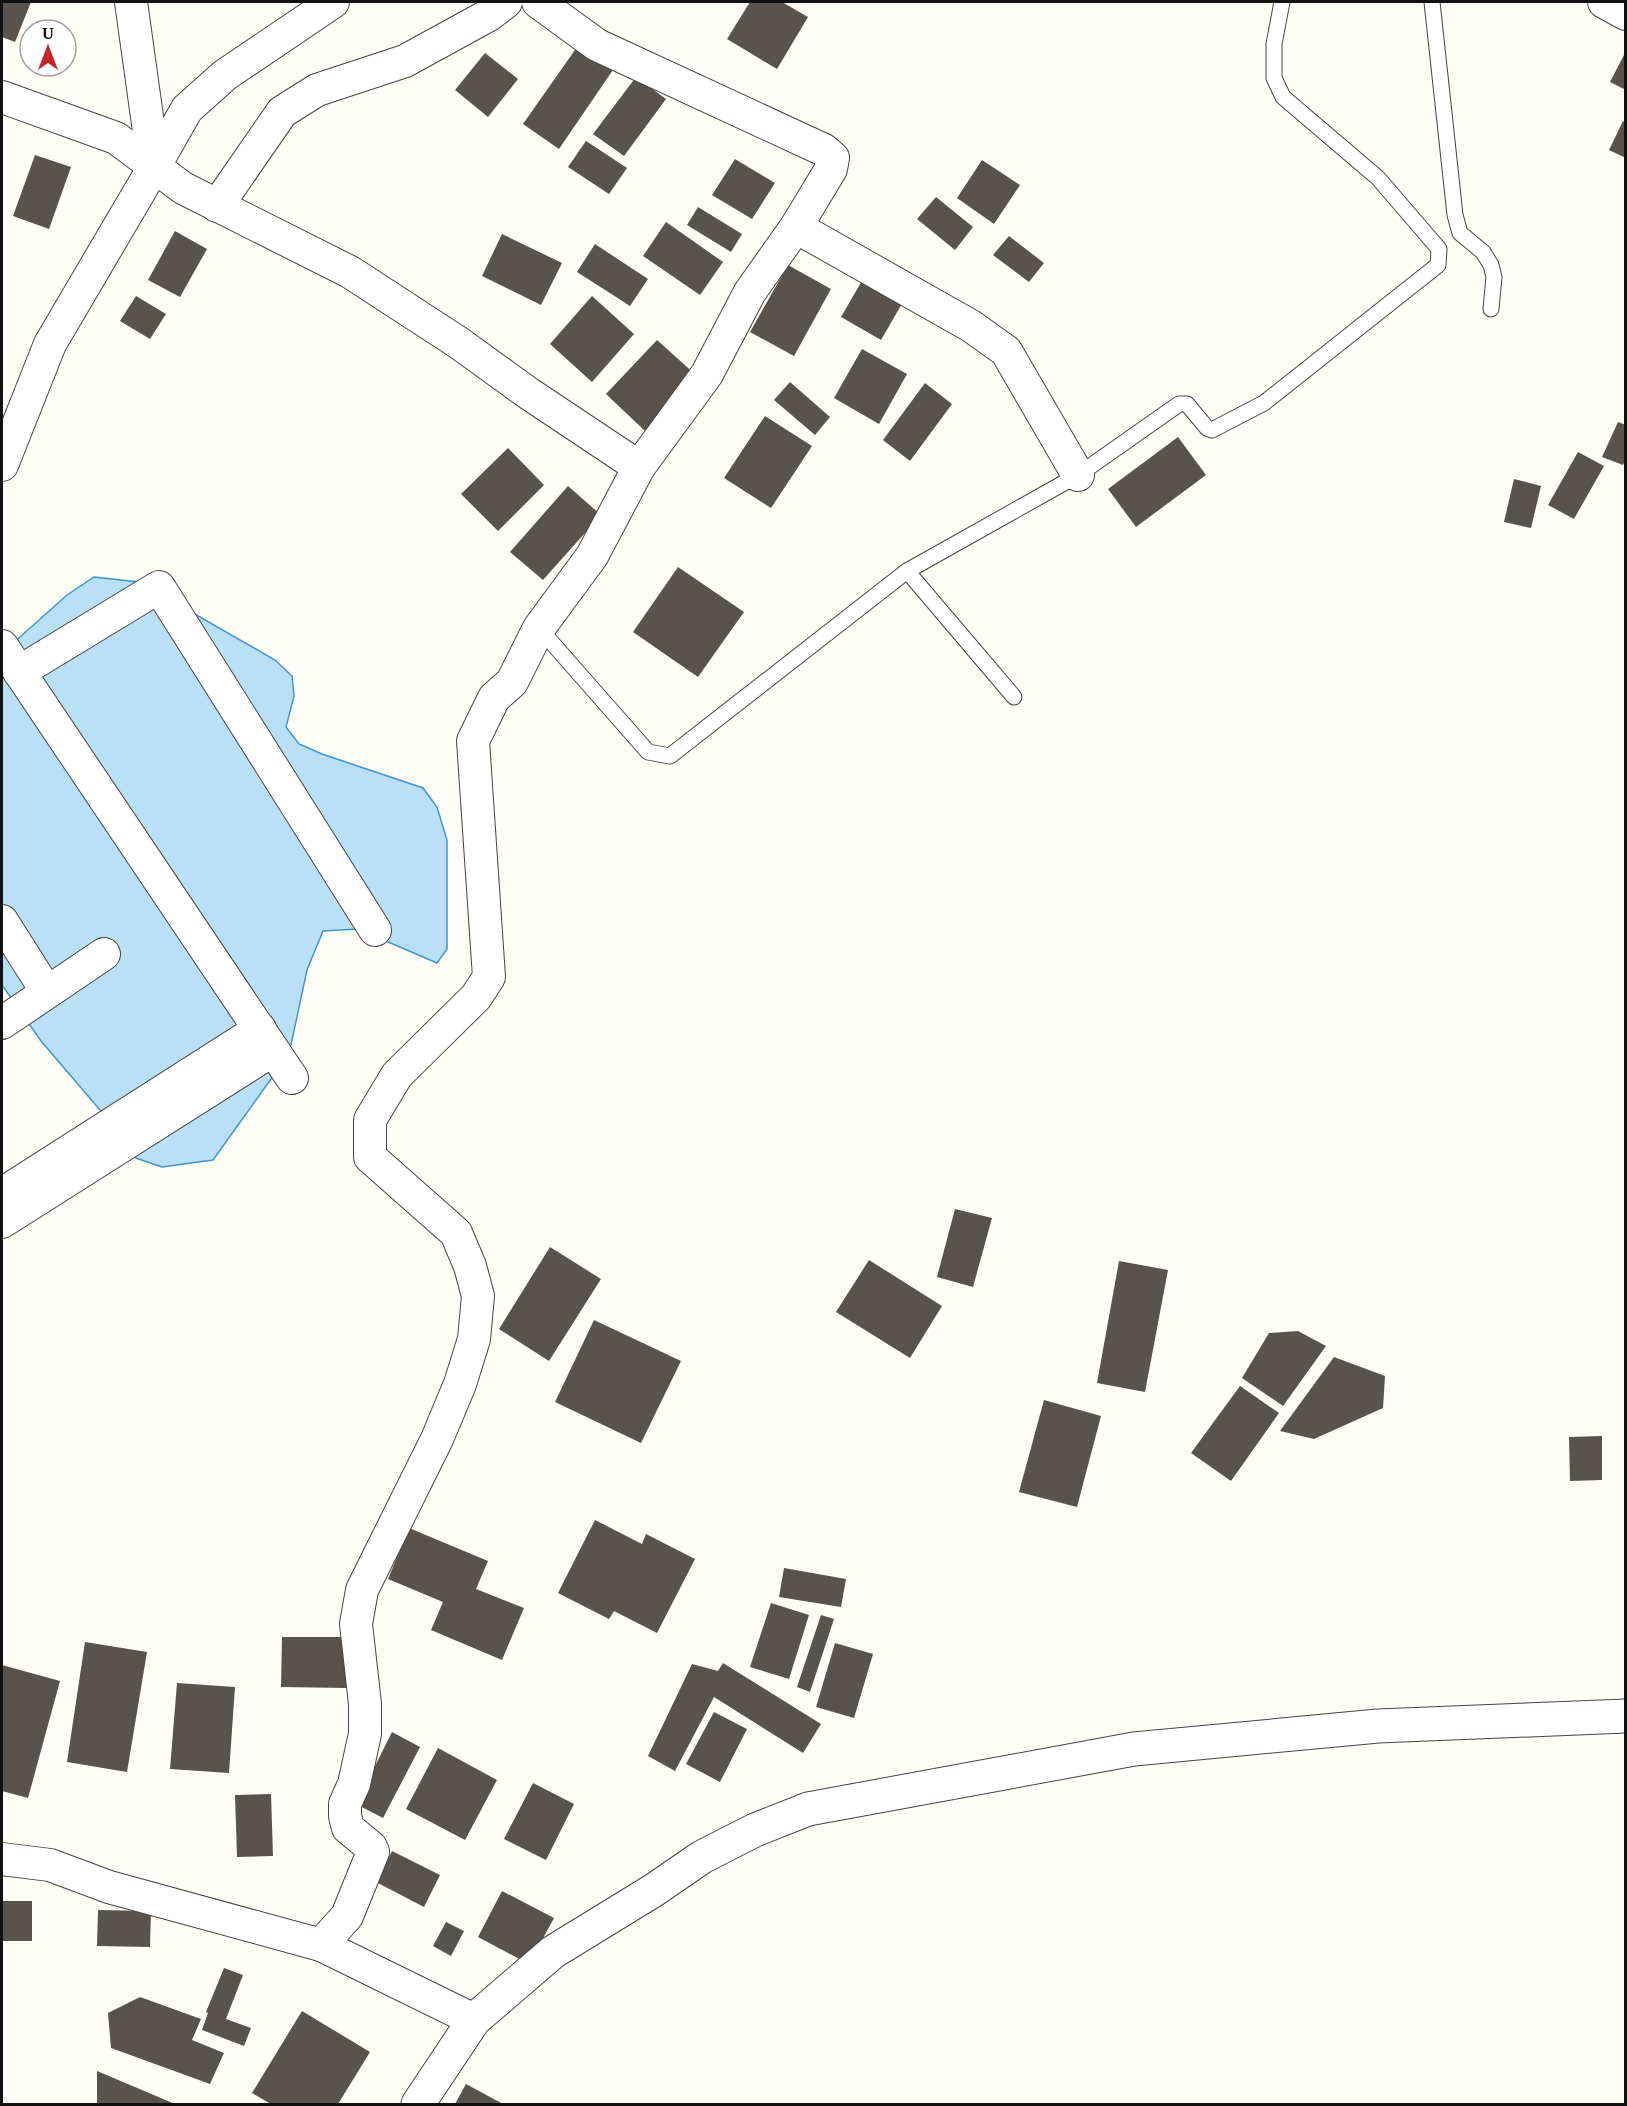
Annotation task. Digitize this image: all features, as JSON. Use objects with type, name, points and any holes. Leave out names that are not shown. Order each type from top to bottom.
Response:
[{"type":"street","points":[[131,2],[154,167]]},
{"type":"street","points":[[2,465],[50,344],[188,110],[217,82],[333,2]]},
{"type":"street","points":[[217,206],[282,112],[317,90],[405,62],[489,15],[506,2]]},
{"type":"street","points":[[321,1945],[347,1916],[372,1852],[371,1847],[348,1828],[345,1816],[345,1804],[354,1784],[365,1734],[365,1704],[356,1624],[362,1590],[437,1439],[460,1384],[474,1339],[477,1318],[478,1296],[470,1266],[456,1233],[369,1157],[369,1120],[397,1075],[476,997],[489,977],[473,741],[495,698],[512,682],[539,628],[592,556],[639,467],[707,374],[750,292],[796,227],[831,169],[833,158],[824,150],[597,45],[538,2]]},
{"type":"street","points":[[1604,2],[1626,14]]},
{"type":"street","points":[[2,97],[116,138],[183,188],[350,272],[459,342],[528,393],[639,467]]},
{"type":"street","points":[[796,227],[971,326],[1006,351],[1078,475]]},
{"type":"street","points":[[19,672],[159,587],[375,930]]},
{"type":"street","points":[[2,646],[292,1078]]},
{"type":"street","points":[[2,921],[47,992]]},
{"type":"street","points":[[2,1023],[104,954]]},
{"type":"street","points":[[2,1194],[266,1040]]},
{"type":"street","points":[[2,1222],[266,1040]]},
{"type":"street","points":[[418,2104],[474,2020],[553,1952],[654,1890],[702,1857],[755,1830],[808,1809],[1134,1749],[1378,1726],[1625,1714]]},
{"type":"street","points":[[2,1859],[50,1865],[109,1887],[321,1945],[474,2020]]},
{"type":"lane","points":[[539,628],[648,752],[670,756],[907,571],[1078,475],[1179,404],[1187,404],[1207,428],[1212,430],[1264,403],[1438,265],[1439,249],[1378,178],[1283,97],[1274,78],[1274,44],[1282,2]]},
{"type":"lane","points":[[1432,2],[1455,215],[1460,233],[1484,252],[1491,265],[1494,277],[1491,309]]},
{"type":"lane","points":[[907,571],[1014,698]]},
{"type":"water","points":[[94,577],[139,582],[275,660],[292,676],[294,696],[286,727],[299,744],[423,788],[437,807],[447,840],[447,949],[437,963],[358,929],[323,931],[307,970],[289,1054],[213,1160],[162,1167],[136,1158],[100,1110],[41,1041],[2,985],[2,653],[67,595]]},
{"type":"building","points":[[2,2],[31,2],[25,18],[18,18],[18,34],[15,42],[2,37]]},
{"type":"building","points":[[750,2],[782,2],[808,17],[777,69],[727,39]]},
{"type":"building","points":[[582,40],[617,64],[559,149],[523,124]]},
{"type":"building","points":[[1626,51],[1626,90],[1610,82]]},
{"type":"building","points":[[485,53],[518,79],[488,117],[455,90]]},
{"type":"building","points":[[636,77],[666,99],[624,156],[593,134]]},
{"type":"building","points":[[1623,121],[1626,123],[1626,158],[1609,150]]},
{"type":"building","points":[[586,141],[627,168],[609,194],[568,167]]},
{"type":"building","points":[[35,155],[71,167],[49,229],[13,216]]},
{"type":"building","points":[[735,159],[775,183],[752,219],[712,195]]},
{"type":"building","points":[[982,160],[1020,185],[994,224],[957,198]]},
{"type":"building","points":[[936,197],[973,227],[955,250],[917,219]]},
{"type":"building","points":[[698,207],[742,234],[731,252],[687,225]]},
{"type":"building","points":[[666,222],[723,262],[700,295],[643,256]]},
{"type":"building","points":[[175,231],[207,249],[180,297],[148,280]]},
{"type":"building","points":[[502,234],[562,263],[541,305],[482,276]]},
{"type":"building","points":[[1009,236],[1044,263],[1029,282],[993,255]]},
{"type":"building","points":[[595,244],[648,279],[630,306],[577,272]]},
{"type":"building","points":[[788,265],[831,289],[794,356],[750,332]]},
{"type":"building","points":[[863,279],[903,302],[881,340],[841,317]]},
{"type":"building","points":[[136,296],[166,314],[150,339],[120,321]]},
{"type":"building","points":[[592,296],[634,334],[592,382],[550,344]]},
{"type":"building","points":[[657,340],[697,376],[645,431],[606,394]]},
{"type":"building","points":[[862,349],[907,374],[879,424],[834,398]]},
{"type":"building","points":[[790,382],[830,417],[815,435],[774,400]]},
{"type":"building","points":[[925,383],[952,404],[910,461],[883,440]]},
{"type":"building","points":[[765,416],[812,446],[771,508],[724,478]]},
{"type":"building","points":[[1618,422],[1626,425],[1626,459],[1623,465],[1602,457]]},
{"type":"building","points":[[1178,437],[1206,475],[1136,527],[1108,489]]},
{"type":"building","points":[[508,448],[544,485],[498,531],[461,494]]},
{"type":"building","points":[[1578,452],[1604,466],[1574,519],[1548,505]]},
{"type":"building","points":[[1514,479],[1541,486],[1531,528],[1504,522]]},
{"type":"building","points":[[568,486],[601,515],[543,580],[510,552]]},
{"type":"building","points":[[678,567],[744,612],[698,677],[633,632]]},
{"type":"building","points":[[955,1209],[992,1218],[973,1287],[937,1277]]},
{"type":"building","points":[[550,1247],[601,1279],[549,1361],[499,1329]]},
{"type":"building","points":[[869,1260],[942,1306],[910,1358],[836,1312]]},
{"type":"building","points":[[1119,1261],[1168,1270],[1145,1392],[1097,1383]]},
{"type":"building","points":[[594,1320],[681,1361],[641,1443],[555,1402]]},
{"type":"building","points":[[1298,1331],[1326,1346],[1283,1406],[1242,1378],[1269,1333]]},
{"type":"building","points":[[1334,1357],[1385,1376],[1383,1408],[1314,1439],[1280,1431]]},
{"type":"building","points":[[1240,1386],[1279,1413],[1231,1481],[1191,1453]]},
{"type":"building","points":[[1044,1400],[1101,1416],[1077,1507],[1019,1492]]},
{"type":"building","points":[[1602,1436],[1602,1480],[1570,1481],[1569,1437]]},
{"type":"building","points":[[595,1520],[642,1544],[646,1534],[695,1559],[657,1633],[614,1611],[609,1619],[558,1593]]},
{"type":"building","points":[[409,1528],[488,1561],[476,1589],[524,1608],[502,1660],[431,1630],[443,1602],[388,1579]]},
{"type":"building","points":[[784,1568],[846,1579],[841,1607],[779,1597]]},
{"type":"building","points":[[771,1603],[809,1615],[789,1679],[750,1667]]},
{"type":"building","points":[[821,1615],[834,1619],[810,1692],[797,1687]]},
{"type":"building","points":[[282,1637],[347,1637],[347,1688],[281,1687]]},
{"type":"building","points":[[85,1642],[147,1652],[127,1772],[67,1762]]},
{"type":"building","points":[[835,1643],[873,1654],[854,1718],[816,1707]]},
{"type":"building","points":[[723,1663],[821,1724],[803,1753],[714,1697],[675,1771],[648,1756],[692,1664],[718,1671]]},
{"type":"building","points":[[2,1665],[60,1681],[28,1798],[2,1791]]},
{"type":"building","points":[[177,1683],[235,1687],[229,1773],[170,1769]]},
{"type":"building","points":[[714,1712],[747,1729],[720,1782],[686,1764]]},
{"type":"building","points":[[392,1732],[420,1747],[383,1818],[356,1804]]},
{"type":"building","points":[[438,1748],[497,1780],[465,1840],[406,1809]]},
{"type":"building","points":[[533,1783],[574,1804],[546,1860],[504,1839]]},
{"type":"building","points":[[271,1794],[273,1856],[237,1857],[235,1795]]},
{"type":"building","points":[[392,1851],[440,1875],[424,1907],[376,1882]]},
{"type":"building","points":[[502,1891],[554,1918],[529,1964],[478,1937]]},
{"type":"building","points":[[2,1901],[32,1901],[32,1941],[2,1941]]},
{"type":"building","points":[[98,1910],[151,1911],[150,1947],[97,1946]]},
{"type":"building","points":[[446,1922],[464,1931],[451,1956],[433,1946]]},
{"type":"building","points":[[224,1968],[243,1975],[226,2019],[251,2028],[244,2046],[202,2030],[208,2013],[206,2012]]},
{"type":"building","points":[[140,1997],[201,2019],[192,2040],[224,2053],[210,2084],[111,2048],[108,2013]]},
{"type":"building","points":[[302,2011],[370,2052],[338,2104],[271,2104],[252,2093]]},
{"type":"building","points":[[97,2071],[175,2104],[97,2104]]},
{"type":"building","points":[[466,2084],[503,2104],[455,2104]]}]
